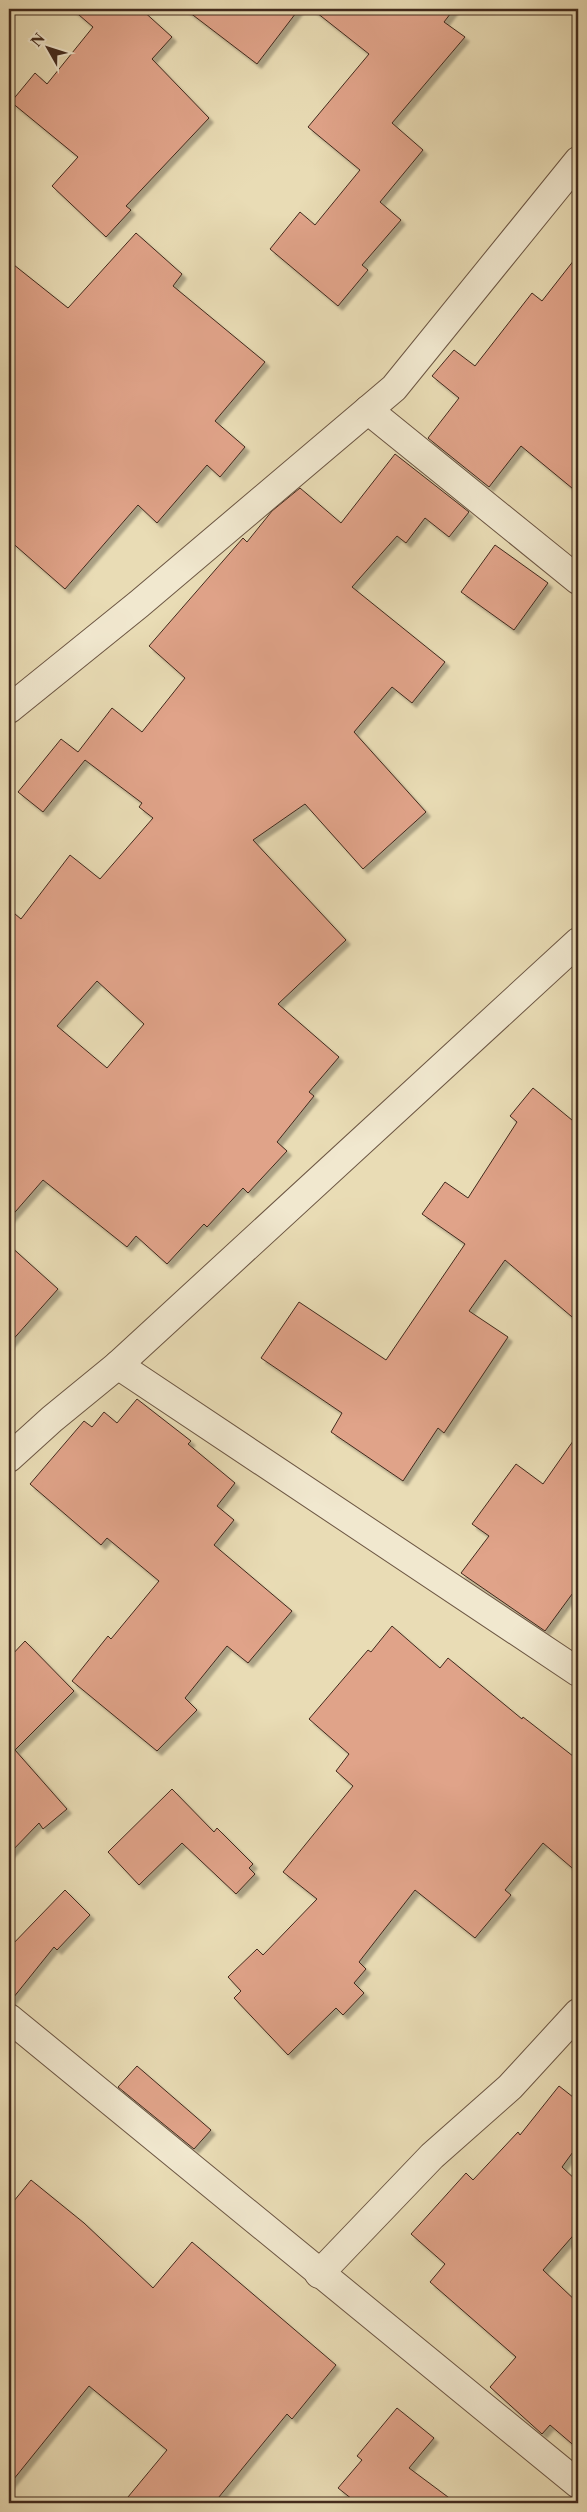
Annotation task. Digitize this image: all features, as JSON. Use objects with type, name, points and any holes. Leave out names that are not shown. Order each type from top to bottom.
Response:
[{"type":"street","points":[[9,709],[139,604],[394,388],[578,161]]},
{"type":"street","points":[[368,410],[578,580]]},
{"type":"street","points":[[9,1458],[52,1419],[118,1365],[578,942]]},
{"type":"street","points":[[118,1365],[578,1672]]},
{"type":"street","points":[[319,2274],[432,2156],[510,2088],[578,2013]]},
{"type":"street","points":[[9,2018],[319,2274],[578,2484]]},
{"type":"building","points":[[72,9],[141,9],[172,37],[152,59],[209,118],[126,206],[131,210],[106,237],[52,186],[78,157],[11,102],[35,73],[47,84],[93,27]]},
{"type":"building","points":[[185,9],[299,9],[257,64]]},
{"type":"building","points":[[312,9],[454,9],[444,22],[465,37],[392,123],[423,150],[380,202],[401,220],[362,265],[368,270],[338,306],[270,249],[300,212],[315,225],[360,170],[308,127],[369,54]]},
{"type":"building","points":[[136,233],[182,274],[173,286],[265,362],[215,421],[245,447],[220,477],[207,465],[157,523],[138,505],[65,589],[9,540],[9,261],[68,308]]},
{"type":"building","points":[[578,255],[578,493],[521,446],[489,487],[428,438],[459,398],[432,376],[454,350],[475,366],[532,293],[542,301]]},
{"type":"building","points":[[395,454],[469,512],[449,537],[425,518],[406,543],[397,536],[352,587],[445,662],[412,703],[392,687],[354,732],[426,812],[363,869],[305,804],[253,840],[346,940],[278,1004],[339,1057],[309,1092],[314,1096],[277,1142],[287,1151],[248,1193],[243,1188],[207,1227],[204,1224],[167,1264],[136,1236],[127,1247],[43,1180],[9,1219],[9,909],[21,919],[70,855],[100,879],[153,818],[139,807],[142,803],[85,760],[43,812],[18,792],[61,739],[78,752],[112,708],[142,732],[185,678],[149,646],[243,538],[247,542],[272,511],[300,488],[341,523]],"holes":[[[97,981],[144,1024],[107,1068],[57,1026]]]},
{"type":"building","points":[[495,545],[548,583],[514,630],[461,592]]},
{"type":"building","points":[[533,1088],[578,1125],[578,1322],[505,1260],[469,1311],[508,1337],[444,1433],[438,1428],[403,1481],[331,1432],[342,1413],[261,1358],[299,1302],[386,1360],[465,1244],[422,1214],[445,1182],[468,1198],[517,1122],[510,1116]]},
{"type":"building","points":[[9,1245],[58,1289],[9,1344]]},
{"type":"building","points":[[137,1399],[191,1441],[188,1444],[235,1483],[217,1506],[234,1520],[214,1545],[292,1611],[248,1663],[227,1646],[185,1698],[197,1710],[157,1751],[72,1681],[108,1636],[111,1639],[159,1581],[107,1538],[101,1545],[30,1484],[84,1421],[92,1427],[104,1412],[117,1423]]},
{"type":"building","points":[[578,1434],[578,1586],[545,1631],[461,1573],[489,1536],[472,1524],[516,1464],[543,1484]]},
{"type":"building","points":[[392,1626],[440,1668],[448,1658],[522,1719],[523,1717],[578,1760],[578,1873],[543,1843],[505,1890],[511,1895],[475,1938],[415,1890],[359,1962],[366,1969],[354,1983],[364,1993],[343,2015],[336,2008],[288,2055],[234,1998],[241,1991],[228,1977],[257,1949],[263,1955],[317,1899],[283,1872],[353,1786],[336,1771],[349,1754],[309,1719],[368,1650],[371,1652]]},
{"type":"building","points":[[25,1641],[74,1691],[15,1750],[67,1809],[43,1829],[39,1823],[9,1854],[9,1658]]},
{"type":"building","points":[[172,1789],[214,1832],[217,1828],[253,1864],[249,1868],[255,1874],[236,1894],[182,1843],[139,1885],[108,1852]]},
{"type":"building","points":[[65,1890],[90,1915],[57,1950],[54,1947],[9,2003],[9,1948]]},
{"type":"building","points":[[137,2066],[211,2130],[194,2149],[118,2087]]},
{"type":"building","points":[[559,2086],[578,2101],[578,2145],[562,2167],[578,2182],[578,2230],[543,2270],[578,2303],[578,2449],[550,2425],[542,2434],[490,2387],[516,2357],[430,2282],[445,2264],[411,2234],[466,2173],[473,2180],[518,2132],[520,2135]]},
{"type":"building","points":[[31,2180],[84,2223],[153,2288],[192,2242],[336,2365],[292,2419],[287,2414],[214,2503],[123,2503],[167,2450],[89,2386],[9,2485],[9,2207]]},
{"type":"building","points":[[397,2408],[434,2438],[409,2468],[456,2503],[357,2503],[338,2488],[362,2460],[357,2456]]}]
